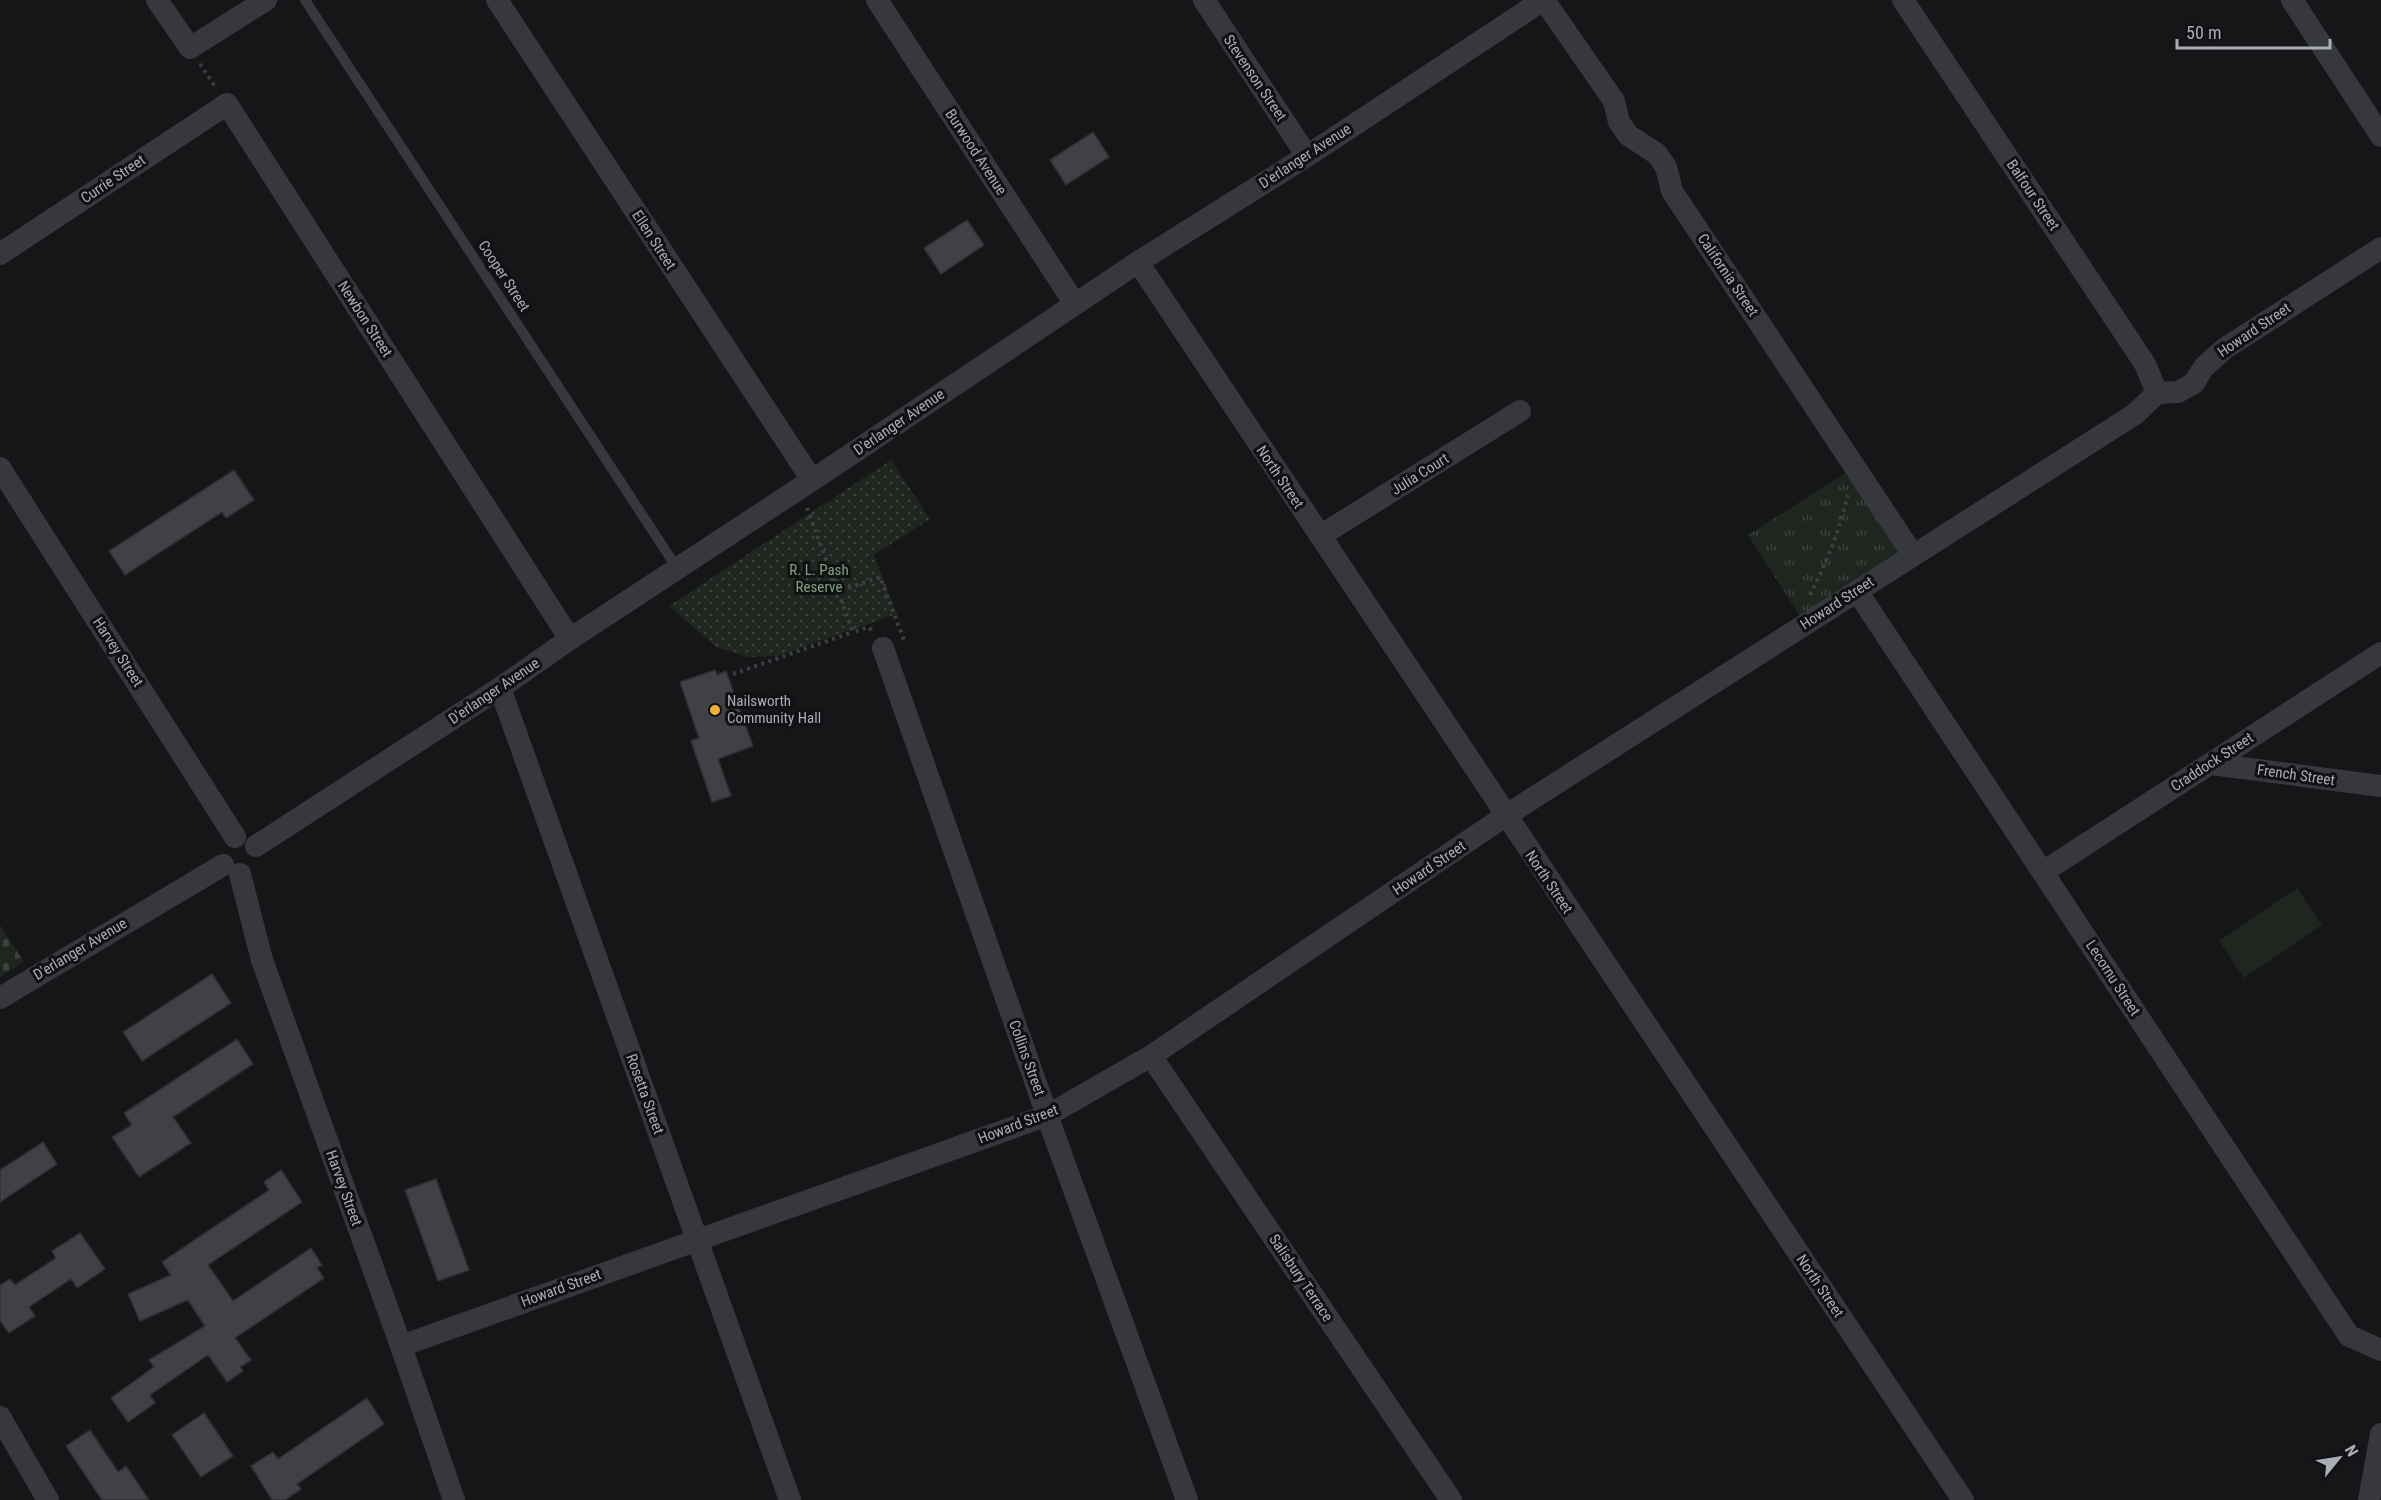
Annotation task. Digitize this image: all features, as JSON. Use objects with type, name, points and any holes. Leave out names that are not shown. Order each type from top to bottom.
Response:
[{"type":"street","points":[[157,0],[190,48],[266,0]]},
{"type":"street","name":"Ellen Street","points":[[497,0],[812,480]]},
{"type":"street","name":"Burwood Avenue","points":[[877,0],[1075,304]]},
{"type":"street","name":"Stevenson Street","points":[[1204,0],[1307,156]]},
{"type":"street","name":"D'erlanger Avenue","points":[[246,841],[500,688],[570,639],[1138,262],[1307,156],[1543,0]]},
{"type":"street","name":"California Street","points":[[1543,0],[1614,101],[1619,122],[1628,135],[1657,154],[1666,167],[1672,191],[1913,555]]},
{"type":"street","name":"Balfour Street","points":[[1903,0],[2145,364],[2157,393]]},
{"type":"street","points":[[2292,0],[2381,136]]},
{"type":"street","name":"Currie Street","points":[[0,254],[227,104]]},
{"type":"street","name":"Newbon Street","points":[[227,104],[570,639]]},
{"type":"street","name":"Howard Street","points":[[401,1346],[1048,1115],[1151,1056],[1505,816],[2135,414],[2157,393],[2178,392],[2194,383],[2204,367],[2224,349],[2381,248]]},
{"type":"street","name":"North Street","points":[[1138,262],[1505,816],[1963,1500]]},
{"type":"street","name":"Julia Court","points":[[1320,536],[1520,411]]},
{"type":"street","name":"Harvey Street","points":[[0,468],[246,841]]},
{"type":"street","name":"Lecornu Street","points":[[1857,591],[2349,1336],[2381,1350]]},
{"type":"street","name":"Collins Street","points":[[883,648],[1186,1500]]},
{"type":"street","name":"Craddock Street","points":[[2043,872],[2381,653]]},
{"type":"street","name":"Rosetta Street","points":[[500,688],[790,1500]]},
{"type":"street","name":"French Street","points":[[2211,764],[2381,786]]},
{"type":"street","points":[[229,839],[246,841],[257,860],[254,866],[232,869],[221,851],[229,839]]},
{"type":"street","name":"D'erlanger Avenue","points":[[0,998],[232,869]]},
{"type":"street","name":"Harvey Street","points":[[232,869],[262,960],[454,1500]]},
{"type":"street","name":"Salisbury Terrace","points":[[1151,1056],[1450,1500]]},
{"type":"street","points":[[0,1417],[48,1500]]},
{"type":"street","points":[[2369,1500],[2381,1434]]},
{"type":"lane","name":"Cooper Street","points":[[305,0],[677,568]]},
{"type":"path","points":[[190,48],[227,104]]},
{"type":"path","points":[[1813,619],[1805,605],[1825,567],[1839,532],[1853,476],[1858,472]]},
{"type":"path","points":[[807,508],[852,632]]},
{"type":"path","points":[[733,674],[869,627],[883,648],[904,640],[880,577],[848,588],[835,581]]},
{"type":"green space","name":"R. L. Pash Reserve","points":[[891,460],[930,519],[874,555],[897,614],[777,656],[748,657],[716,647],[669,606]]},
{"type":"green space","points":[[1852,469],[1906,552],[1802,619],[1748,535]]},
{"type":"green space","points":[[2297,888],[2322,925],[2244,978],[2219,941]]},
{"type":"green space","points":[[0,925],[24,962],[0,977]]},
{"type":"building","points":[[1093,132],[1109,157],[1066,185],[1050,160]]},
{"type":"building","points":[[967,220],[984,245],[941,274],[924,248]]},
{"type":"building","points":[[234,470],[254,500],[226,518],[222,512],[125,575],[109,551]]},
{"type":"building","name":"Nailsworth Community Hall","points":[[715,670],[717,675],[726,671],[753,746],[718,759],[731,796],[712,802],[691,741],[699,738],[680,682]]},
{"type":"building","points":[[212,974],[231,1003],[142,1061],[123,1032]]},
{"type":"building","points":[[237,1039],[253,1064],[173,1117],[191,1143],[139,1177],[112,1137],[132,1125],[124,1113]]},
{"type":"building","points":[[43,1142],[57,1164],[0,1202],[0,1170]]},
{"type":"building","points":[[281,1170],[302,1202],[208,1265],[233,1301],[311,1248],[322,1265],[317,1268],[324,1278],[235,1338],[251,1360],[240,1367],[243,1371],[227,1382],[208,1355],[150,1395],[155,1403],[128,1422],[111,1398],[154,1367],[149,1360],[205,1326],[188,1300],[140,1321],[128,1294],[171,1275],[162,1262],[269,1190],[264,1182]]},
{"type":"building","points":[[436,1179],[469,1270],[438,1281],[405,1190]]},
{"type":"building","points":[[80,1233],[105,1269],[77,1288],[71,1279],[29,1307],[35,1316],[9,1333],[0,1321],[0,1285],[10,1279],[15,1285],[56,1258],[52,1251]]},
{"type":"building","points":[[367,1398],[384,1424],[297,1484],[301,1489],[285,1500],[272,1500],[251,1466],[273,1452],[278,1459]]},
{"type":"building","points":[[204,1413],[233,1456],[201,1477],[172,1435]]},
{"type":"building","points":[[90,1430],[118,1472],[126,1466],[149,1500],[102,1500],[66,1446]]},
{"type":"place","name":"Nailsworth Community Hall","points":[[715,710]]}]
